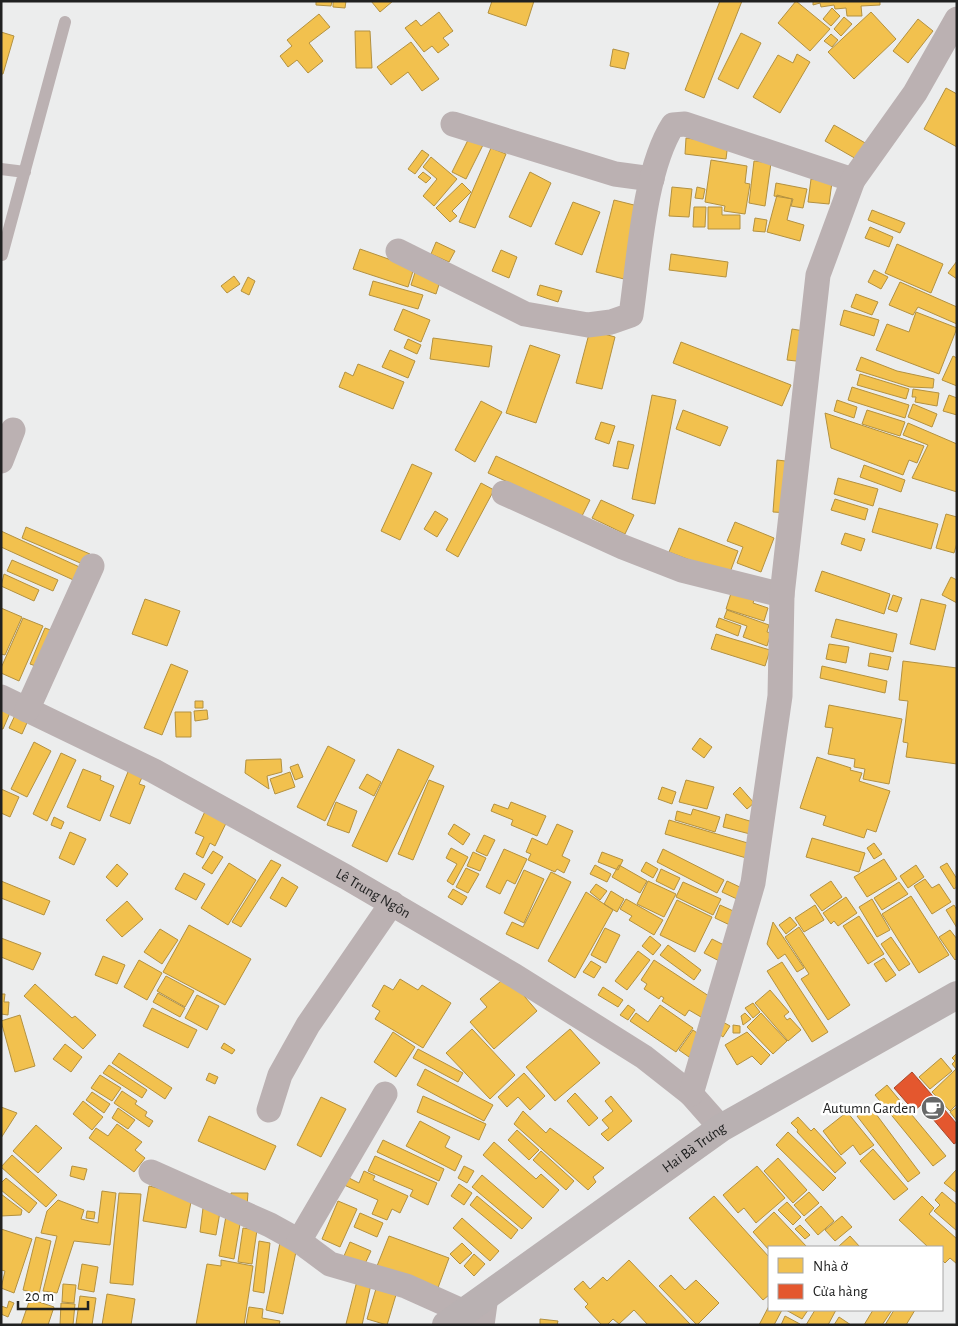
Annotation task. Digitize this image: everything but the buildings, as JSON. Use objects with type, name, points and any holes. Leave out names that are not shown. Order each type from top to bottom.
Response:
[{"type":"main road","name":"Hai Bà Trưng","points":[[464,1320],[486,1296],[721,1128],[956,996]]},
{"type":"street","points":[[951,1],[957,7]]},
{"type":"street","points":[[691,1094],[753,883],[780,696],[782,594],[818,275],[853,180],[915,92],[957,19]]},
{"type":"street","points":[[453,124],[615,174],[652,179]]},
{"type":"street","points":[[398,250],[525,314],[588,325],[611,322],[631,315],[652,179],[665,138],[673,125],[685,124],[853,180]]},
{"type":"street","points":[[1,461],[13,430]]},
{"type":"street","points":[[504,493],[623,547],[682,570],[782,594]]},
{"type":"street","points":[[27,710],[92,566]]},
{"type":"street","name":"Lê Trung Ngôn","points":[[1,697],[154,771],[392,903],[515,976],[644,1056],[691,1094],[721,1128]]},
{"type":"street","points":[[269,1110],[280,1075],[308,1025],[392,903]]},
{"type":"street","points":[[299,1241],[385,1094]]},
{"type":"street","points":[[151,1172],[270,1225],[299,1241],[330,1264],[406,1286],[464,1320]]},
{"type":"lane","points":[[2,255],[65,22]]},
{"type":"lane","points":[[1,169],[25,172]]},
{"type":"place","name":"Autumn Garden","points":[[933,1108]]}]
